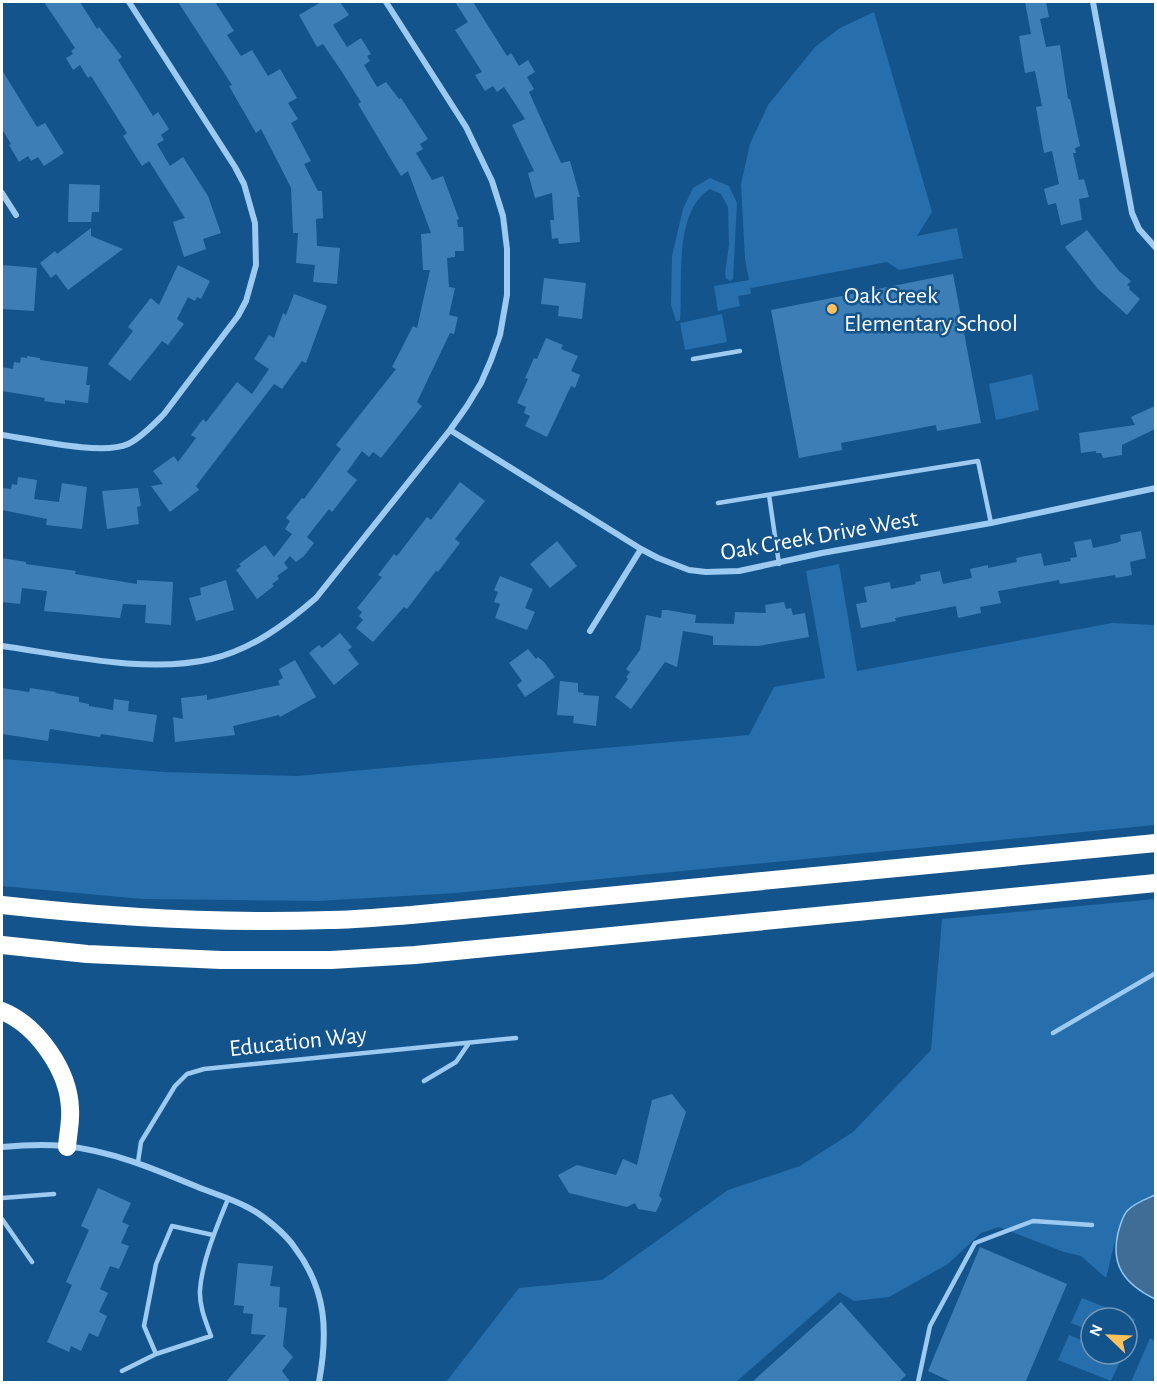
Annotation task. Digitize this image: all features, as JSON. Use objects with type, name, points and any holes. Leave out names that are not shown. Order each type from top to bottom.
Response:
[{"type":"highway","points":[[2,905],[90,915],[223,920],[329,920],[423,914],[1155,843]]},
{"type":"highway","points":[[2,945],[87,954],[221,960],[331,960],[415,955],[1155,883]]},
{"type":"highway","points":[[2,1011],[30,1031],[51,1052],[63,1077],[70,1109],[67,1147]]},
{"type":"street","points":[[2,435],[101,448],[127,444],[164,414],[238,316],[251,287],[256,265],[255,223],[244,184],[129,2]]},
{"type":"street","points":[[2,646],[130,663],[182,664],[211,659],[239,650],[269,634],[316,598],[450,430],[481,383],[500,335],[507,295],[507,249],[503,216],[492,181],[471,135],[386,2]]},
{"type":"street","points":[[1093,2],[1132,213],[1139,229],[1155,248]]},
{"type":"street","points":[[2,192],[16,215]]},
{"type":"street","name":"Oak Creek Drive West","points":[[450,430],[641,549],[672,564],[706,572],[739,571],[780,564],[822,553],[991,523],[1155,488]]},
{"type":"street","points":[[590,631],[641,549]]},
{"type":"street","points":[[2,1147],[32,1144],[67,1147],[138,1162],[248,1207],[271,1224],[295,1246],[310,1271],[321,1299],[325,1326],[319,1383]]},
{"type":"lane","points":[[693,359],[740,351]]},
{"type":"lane","points":[[718,503],[978,460],[991,523]]},
{"type":"lane","points":[[769,495],[780,564]]},
{"type":"lane","points":[[1053,1033],[1155,973]]},
{"type":"lane","name":"Education Way","points":[[138,1162],[141,1142],[175,1086],[187,1074],[204,1069],[516,1038]]},
{"type":"lane","points":[[424,1081],[456,1062],[469,1043]]},
{"type":"lane","points":[[2,1198],[54,1194]]},
{"type":"lane","points":[[122,1371],[156,1354],[212,1336],[203,1314],[200,1290],[213,1235],[228,1199]]},
{"type":"lane","points":[[2,1219],[32,1262]]},
{"type":"lane","points":[[918,1383],[930,1326],[975,1244],[1033,1221],[1092,1225]]},
{"type":"lane","points":[[156,1354],[144,1326],[156,1264],[172,1226],[213,1235]]},
{"type":"shaded area","points":[[874,12],[932,212],[917,236],[957,228],[963,258],[899,270],[887,262],[751,288],[750,286],[751,294],[738,296],[740,306],[718,311],[714,286],[749,280],[745,259],[741,184],[750,144],[768,105],[815,47],[840,28]]},
{"type":"shaded area","points":[[710,178],[729,186],[737,203],[733,279],[730,281],[726,278],[725,273],[729,245],[728,207],[721,194],[710,189],[698,200],[690,214],[685,231],[682,249],[680,320],[676,321],[671,305],[672,256],[683,209],[693,188]]},
{"type":"shaded area","points":[[722,314],[727,342],[685,350],[680,323]]},
{"type":"shaded area","points":[[1032,374],[1039,410],[996,420],[989,384]]},
{"type":"shaded area","points":[[839,564],[857,671],[1112,623],[1155,625],[1155,825],[456,893],[318,901],[142,899],[2,886],[2,759],[164,772],[297,776],[749,735],[774,687],[825,678],[806,571]]},
{"type":"shaded area","points":[[1155,899],[1155,1195],[1132,1210],[1125,1219],[1116,1240],[1106,1278],[1081,1256],[1064,1252],[999,1227],[981,1233],[948,1264],[889,1297],[854,1301],[839,1292],[736,1382],[446,1382],[519,1288],[602,1280],[728,1190],[800,1166],[853,1132],[931,1050],[942,919]]},
{"type":"shaded area","points":[[1155,1195],[1155,1299],[1128,1281],[1119,1265],[1116,1245],[1120,1225],[1127,1211],[1137,1203]]},
{"type":"shaded area","points":[[1082,1298],[1102,1306],[1079,1306],[1079,1326],[1071,1323]]},
{"type":"shaded area","points":[[1069,1335],[1079,1339],[1079,1366],[1118,1366],[1111,1381],[1058,1360]]},
{"type":"shaded area","points":[[1150,1338],[1155,1341],[1155,1382],[1131,1382]]},
{"type":"building","points":[[44,2],[80,2],[97,29],[99,27],[122,57],[118,60],[153,116],[158,112],[169,129],[161,135],[164,140],[157,144],[170,166],[183,157],[208,196],[221,233],[203,239],[206,249],[184,257],[173,222],[185,218],[149,161],[142,166],[123,136],[127,133],[91,76],[88,78],[80,65],[73,70],[66,58],[73,54],[71,51],[75,48]]},
{"type":"building","points":[[178,2],[215,2],[234,31],[227,35],[241,56],[252,50],[268,76],[280,69],[297,98],[288,103],[298,119],[291,123],[311,161],[304,164],[318,191],[322,191],[323,218],[316,219],[317,246],[340,248],[337,284],[313,282],[315,265],[296,263],[298,233],[293,233],[291,188],[261,129],[256,133],[229,86],[232,85]]},
{"type":"building","points":[[321,2],[340,2],[349,15],[333,25],[347,47],[361,38],[371,54],[367,56],[370,61],[364,65],[377,87],[386,82],[399,99],[401,98],[428,139],[420,144],[423,149],[416,153],[432,180],[443,176],[459,219],[457,220],[458,227],[463,227],[464,251],[455,251],[455,257],[447,258],[449,287],[455,288],[449,315],[458,317],[454,334],[450,333],[417,402],[422,406],[381,458],[373,452],[369,457],[362,451],[347,472],[357,480],[332,512],[329,509],[307,537],[314,543],[296,562],[290,556],[284,563],[288,568],[277,576],[279,579],[272,584],[274,586],[257,599],[236,570],[241,566],[239,564],[265,545],[274,557],[292,534],[285,529],[290,521],[286,518],[302,498],[304,499],[341,449],[336,445],[396,369],[392,367],[413,326],[417,328],[430,270],[423,270],[421,234],[431,233],[408,171],[401,176],[358,104],[361,102],[342,72],[323,44],[317,47],[299,15]]},
{"type":"building","points":[[455,2],[473,2],[507,56],[511,53],[519,66],[528,60],[535,72],[527,77],[534,89],[529,92],[561,163],[570,161],[580,197],[577,197],[580,242],[559,244],[558,238],[552,239],[550,220],[554,220],[552,193],[535,198],[528,173],[534,171],[512,125],[525,119],[504,87],[497,92],[493,86],[485,91],[475,75],[482,72],[455,30],[468,22]]},
{"type":"building","points":[[1025,2],[1046,2],[1049,17],[1040,19],[1046,47],[1060,45],[1068,99],[1070,99],[1080,146],[1075,148],[1076,153],[1073,153],[1079,180],[1084,179],[1089,197],[1079,199],[1082,220],[1061,225],[1056,203],[1048,205],[1044,189],[1059,184],[1052,151],[1044,153],[1036,107],[1042,106],[1035,71],[1025,73],[1019,36],[1031,34]]},
{"type":"building","points":[[2,70],[37,127],[45,123],[64,153],[44,166],[38,157],[31,161],[28,156],[19,162],[2,129]]},
{"type":"building","points":[[69,184],[100,185],[99,212],[92,212],[91,222],[68,222]]},
{"type":"building","points":[[91,228],[91,236],[123,249],[68,290],[56,274],[51,278],[40,263],[55,251],[57,254]]},
{"type":"building","points":[[1087,230],[1119,271],[1131,281],[1127,285],[1129,289],[1140,299],[1127,315],[1097,288],[1065,247]]},
{"type":"building","points":[[2,265],[37,268],[34,311],[2,309]]},
{"type":"building","points":[[178,265],[210,281],[201,299],[197,297],[195,301],[188,297],[177,319],[184,324],[168,345],[162,341],[130,381],[108,364],[133,331],[128,327],[149,300],[151,298],[159,305]]},
{"type":"building","points":[[953,274],[981,423],[937,431],[936,425],[841,443],[842,450],[799,458],[771,310]]},
{"type":"building","points":[[544,278],[586,283],[582,319],[558,316],[559,306],[541,304]]},
{"type":"building","points":[[294,294],[327,306],[306,363],[302,361],[282,389],[274,384],[196,486],[199,490],[170,512],[151,486],[163,484],[153,471],[174,456],[178,462],[196,438],[191,435],[203,419],[206,422],[237,382],[252,394],[269,369],[254,359],[269,335],[274,338],[283,313],[286,315]]},
{"type":"building","points":[[546,338],[563,345],[561,349],[578,356],[571,371],[580,375],[575,388],[571,386],[547,437],[525,426],[530,416],[524,413],[526,407],[517,403],[528,379],[525,378]]},
{"type":"building","points":[[27,356],[88,367],[86,385],[90,385],[88,403],[65,400],[65,404],[44,401],[45,398],[2,391],[2,367],[13,369],[14,362],[20,363],[21,357],[27,358]]},
{"type":"building","points":[[1155,406],[1155,429],[1122,445],[1122,455],[1103,458],[1101,453],[1096,453],[1096,451],[1081,453],[1079,433],[1135,425],[1131,417]]},
{"type":"building","points":[[18,477],[37,480],[34,499],[59,502],[62,483],[87,487],[82,529],[46,525],[47,519],[2,510],[2,488],[11,489],[12,484],[17,485]]},
{"type":"building","points":[[460,482],[485,501],[455,539],[460,543],[438,572],[436,571],[407,609],[404,607],[373,642],[356,628],[363,620],[359,616],[362,612],[357,608],[382,577],[378,575],[394,554],[397,556],[427,517],[431,520]]},
{"type":"building","points":[[138,488],[141,506],[137,507],[139,524],[107,529],[102,491]]},
{"type":"building","points":[[1141,531],[1146,558],[1130,562],[1132,575],[1116,578],[1115,575],[1060,584],[1059,580],[998,591],[1001,603],[980,607],[981,613],[958,618],[956,606],[895,618],[896,621],[861,628],[856,604],[867,602],[864,587],[890,582],[891,589],[916,584],[915,582],[921,581],[920,575],[940,571],[943,584],[972,578],[970,569],[1017,562],[1016,558],[1041,553],[1044,566],[1071,561],[1070,558],[1077,557],[1074,542],[1091,539],[1093,548],[1121,541],[1120,535]]},
{"type":"building","points":[[557,541],[577,566],[550,588],[530,564]]},
{"type":"building","points":[[2,558],[76,571],[75,574],[137,584],[137,580],[173,582],[171,625],[145,623],[146,605],[123,604],[120,618],[44,611],[47,591],[22,588],[20,604],[2,602]]},
{"type":"building","points":[[500,576],[533,589],[525,608],[535,612],[527,630],[495,618],[500,604],[494,602],[498,592],[494,590]]},
{"type":"building","points":[[226,580],[234,610],[196,621],[189,598],[201,595],[200,588]]},
{"type":"building","points":[[784,602],[786,609],[791,608],[793,615],[805,613],[809,637],[758,646],[713,645],[713,636],[683,631],[677,667],[665,662],[631,709],[615,697],[628,679],[626,677],[630,672],[626,669],[640,650],[646,615],[661,618],[662,610],[667,610],[696,615],[695,623],[734,624],[735,612],[766,613],[765,605]]},
{"type":"building","points":[[340,633],[352,647],[348,650],[359,664],[334,685],[309,653],[319,645],[322,648]]},
{"type":"building","points":[[528,649],[536,659],[538,657],[544,662],[555,677],[525,697],[517,685],[522,681],[509,663]]},
{"type":"building","points":[[295,660],[316,697],[280,717],[279,715],[233,726],[235,735],[175,742],[173,717],[183,719],[181,698],[207,695],[207,700],[280,685],[278,681],[283,678],[279,669]]},
{"type":"building","points":[[560,681],[578,683],[578,692],[584,693],[583,695],[599,696],[596,726],[573,723],[574,716],[557,715]]},
{"type":"building","points":[[2,688],[29,692],[30,688],[56,692],[79,697],[79,702],[89,704],[89,706],[113,710],[114,699],[129,701],[128,711],[157,715],[153,742],[50,729],[48,741],[2,734]]},
{"type":"building","points":[[672,1094],[686,1112],[659,1196],[662,1199],[656,1212],[638,1209],[635,1203],[627,1207],[569,1193],[558,1175],[577,1165],[616,1175],[623,1159],[637,1165],[652,1100]]},
{"type":"building","points":[[98,1188],[131,1203],[122,1222],[129,1225],[121,1243],[129,1246],[119,1269],[110,1266],[100,1289],[108,1293],[99,1312],[107,1316],[98,1337],[89,1333],[81,1351],[71,1346],[69,1352],[47,1342],[72,1285],[66,1282],[89,1230],[81,1226]]},
{"type":"building","points":[[980,1247],[1067,1284],[1025,1383],[954,1383],[928,1371]]},
{"type":"building","points":[[238,1263],[273,1266],[270,1286],[280,1287],[279,1307],[287,1308],[283,1346],[293,1357],[282,1371],[291,1383],[225,1383],[266,1335],[251,1334],[253,1314],[243,1313],[244,1306],[234,1305]]},
{"type":"building","points":[[841,1302],[906,1375],[898,1383],[751,1383]]},
{"type":"place","name":"Oak Creek Elementary School","points":[[832,309]]}]
